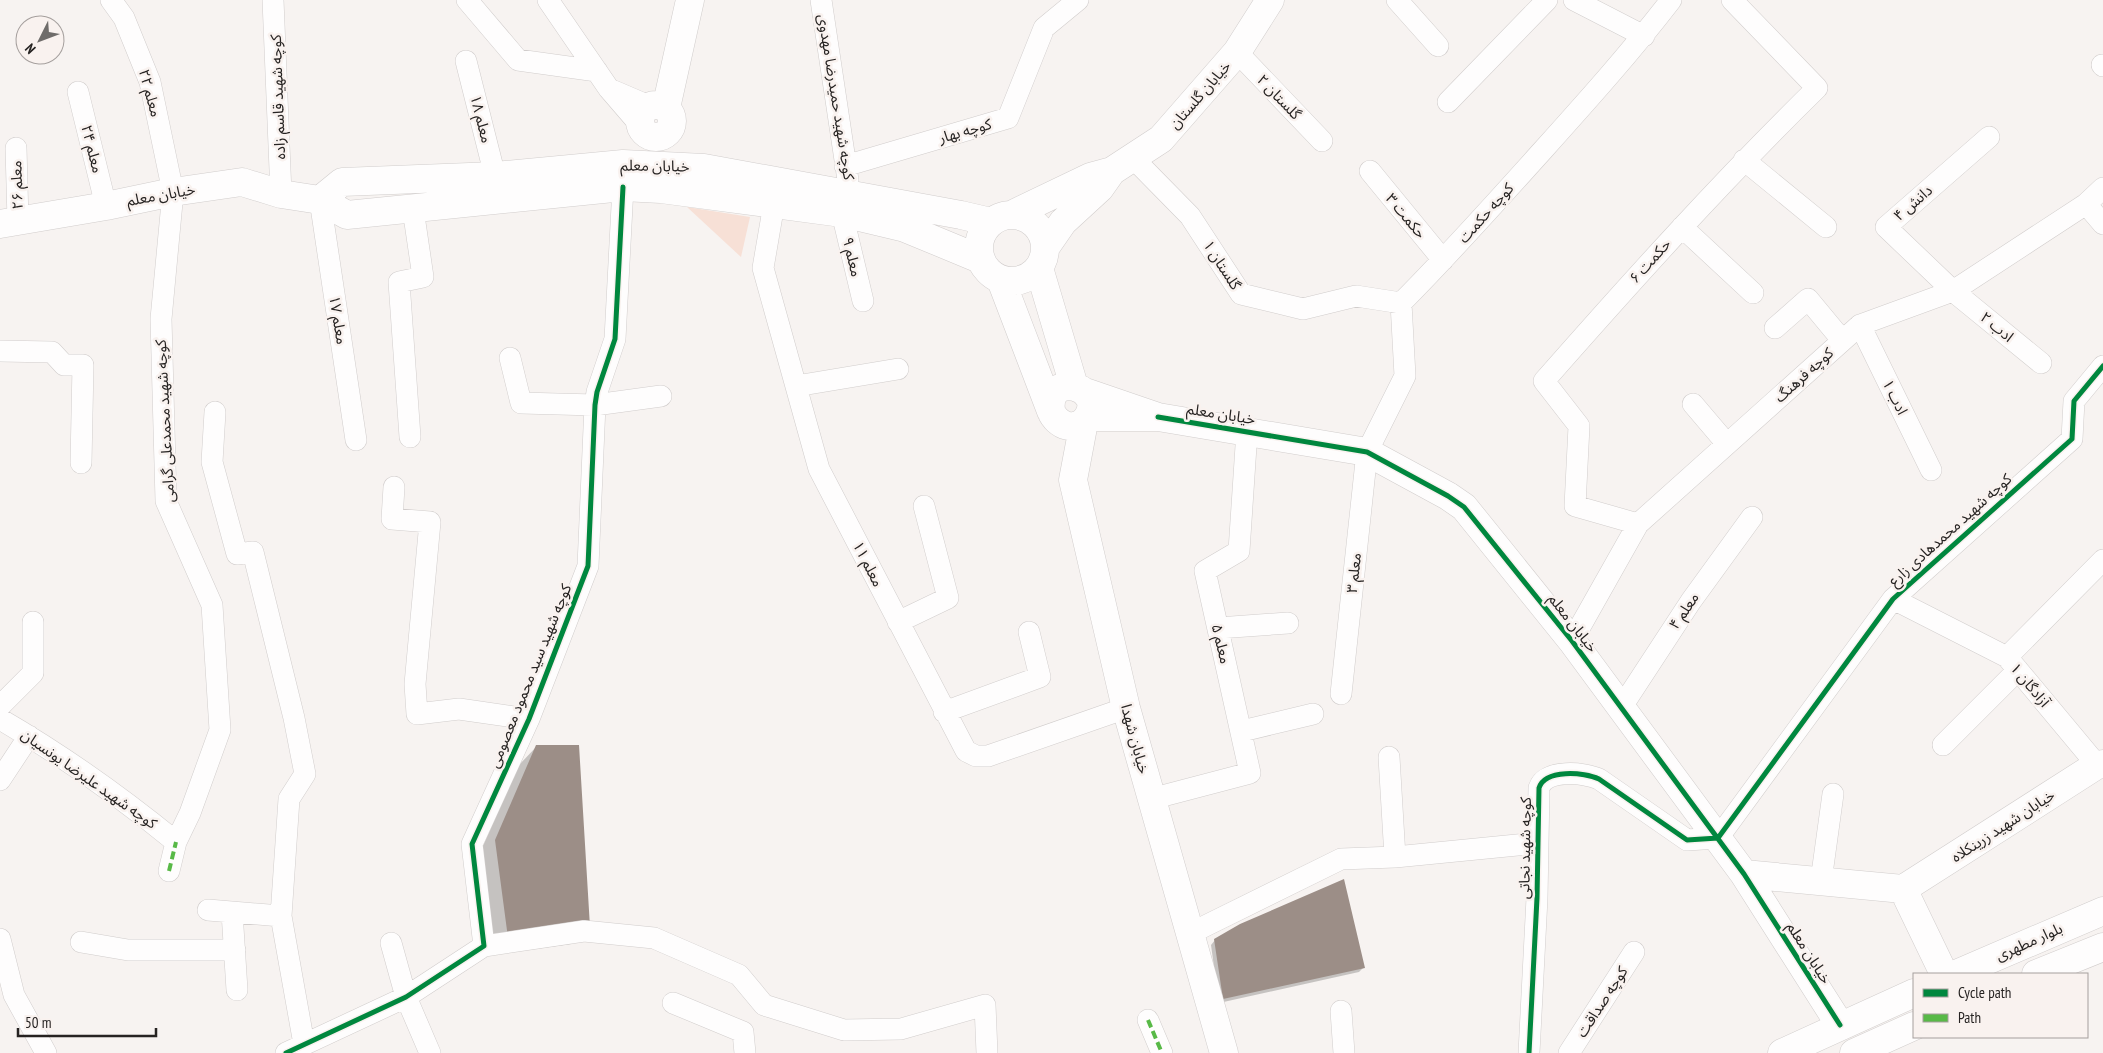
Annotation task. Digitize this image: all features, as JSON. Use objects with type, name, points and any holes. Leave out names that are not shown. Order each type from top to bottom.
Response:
[{"type":"main road","points":[[623,175],[657,116],[690,0]]},
{"type":"main road","name":"خیابان گلستان","points":[[1123,165],[1161,140],[1236,52],[1270,0]]},
{"type":"main road","points":[[657,116],[704,168]]},
{"type":"main road","points":[[1123,165],[1063,222],[1034,274],[1018,281],[1001,280],[985,268],[980,259],[978,249],[984,229],[1090,177],[1123,165]]},
{"type":"main road","name":"خیابان معلم","points":[[5,223],[106,206],[173,192],[242,182],[280,194],[320,200],[347,215],[413,209],[623,175],[704,168],[847,204],[980,259]]},
{"type":"main road","name":"خیابان معلم","points":[[320,200],[342,182],[495,176],[623,175],[661,189],[774,204],[847,204],[1001,219]]},
{"type":"main road","points":[[1001,219],[1021,216],[1031,221],[1044,237],[1042,258],[1083,404]]},
{"type":"main road","name":"خیابان معلم","points":[[1001,280],[1051,411],[1058,422],[1064,426],[1078,425],[1083,404],[1367,452],[1448,496],[1464,508],[1572,641],[1718,838],[1744,874],[1840,1025]]},
{"type":"main road","name":"خیابان شهدا","points":[[1083,404],[1073,480],[1126,708],[1224,1053]]},
{"type":"main road","name":"خیابان شهید زرینکلاه","points":[[1903,889],[2100,764]]},
{"type":"main road","points":[[1744,874],[1903,889],[1944,973]]},
{"type":"main road","name":"بلوار مطهری","points":[[1958,973],[2103,910]]},
{"type":"main road","points":[[2038,973],[2103,947]]},
{"type":"main road","points":[[2077,957],[2103,967]]},
{"type":"main road","points":[[1782,1053],[1913,993]]},
{"type":"main road","points":[[1854,1053],[1913,1026]]},
{"type":"street","name":"معلم ۲۲","points":[[111,0],[124,18],[150,82],[173,192]]},
{"type":"street","name":"کوچه شهید قاسم زاده","points":[[273,0],[280,194]]},
{"type":"street","points":[[467,0],[518,60],[597,71]]},
{"type":"street","points":[[548,0],[609,89],[657,116]]},
{"type":"street","name":"کوچه شهید حمیدرضا مهدوی","points":[[821,0],[845,166],[847,204]]},
{"type":"street","name":"کوچه بهار","points":[[845,166],[1008,118],[1044,28],[1078,0]]},
{"type":"street","points":[[1397,0],[1438,46]]},
{"type":"street","points":[[1448,102],[1547,0]]},
{"type":"street","points":[[1574,0],[1644,36]]},
{"type":"street","name":"کوچه حکمت","points":[[1401,303],[1443,260],[1644,36],[1671,0]]},
{"type":"street","name":"حکمت ۶","points":[[1638,524],[1576,506],[1579,426],[1544,381],[1744,160],[1817,88],[1732,0]]},
{"type":"street","name":"گلستان ۲","points":[[1236,52],[1322,141]]},
{"type":"street","name":"معلم ۱۸","points":[[466,61],[495,176]]},
{"type":"street","name":"معلم ۲۴","points":[[78,92],[106,206]]},
{"type":"street","name":"دانش ۴","points":[[1953,291],[1886,227],[1989,137]]},
{"type":"street","name":"معلم ۲۶","points":[[5,223],[16,148]]},
{"type":"street","points":[[1744,160],[1826,228]]},
{"type":"street","name":"گلستان ۱","points":[[1123,165],[1190,216],[1241,294],[1303,309],[1356,296],[1401,303]]},
{"type":"street","name":"حکمت ۳","points":[[1370,171],[1443,260]]},
{"type":"street","name":"کوچه شهید سید محمود معصومی","points":[[484,946],[472,844],[529,719],[588,566],[595,405],[597,392],[615,339],[623,175]]},
{"type":"street","name":"کوچه فرهنگ","points":[[1572,641],[1638,524],[1842,340],[1860,325],[1953,291],[2086,204],[2103,188]]},
{"type":"street","name":"کوچه شهید محمدعلی گرامی","points":[[169,871],[176,842],[190,813],[220,730],[212,605],[166,501],[161,319],[173,192]]},
{"type":"street","name":"معلم ۱۷","points":[[320,200],[356,440]]},
{"type":"street","name":"معلم ۱۱","points":[[774,204],[763,268],[820,469],[944,712],[966,751],[976,756],[988,756],[1126,708]]},
{"type":"street","name":"معلم ۹","points":[[847,204],[862,300]]},
{"type":"street","points":[[2086,204],[2103,224]]},
{"type":"street","points":[[410,437],[399,282],[424,277],[413,209]]},
{"type":"street","points":[[1682,227],[1753,293]]},
{"type":"street","name":"ادب ۲","points":[[1953,291],[2041,363]]},
{"type":"street","points":[[1774,328],[1808,299],[1842,340]]},
{"type":"street","points":[[1367,452],[1405,376],[1401,303]]},
{"type":"street","name":"ادب ۱","points":[[1860,325],[1931,470]]},
{"type":"street","points":[[0,352],[52,352],[64,365],[83,365],[81,463]]},
{"type":"street","points":[[510,358],[521,403],[595,405],[661,396]]},
{"type":"street","name":"کوچه شهید محمدهادی زارع","points":[[1718,838],[1893,599],[2072,439],[2074,401],[2103,366]]},
{"type":"street","points":[[796,386],[898,369]]},
{"type":"street","points":[[1693,404],[1727,444]]},
{"type":"street","points":[[215,412],[212,462],[237,554],[252,552],[294,718],[305,774],[289,799],[282,916],[295,1048],[406,997],[484,946],[584,931],[654,938],[739,975],[764,1005],[844,1030],[901,1029],[985,1004],[987,1053]]},
{"type":"street","name":"معلم ۵","points":[[1152,799],[1250,773],[1205,571],[1239,551],[1247,431]]},
{"type":"street","name":"معلم ۳","points":[[1341,694],[1367,452]]},
{"type":"street","points":[[394,487],[392,520],[430,522],[415,684],[417,714],[458,709],[529,719]]},
{"type":"street","points":[[898,622],[948,598],[924,506]]},
{"type":"street","name":"معلم ۴","points":[[1621,708],[1691,601],[1752,517]]},
{"type":"street","points":[[1943,745],[2103,560]]},
{"type":"street","name":"آزادگان ۱","points":[[1893,599],[2012,664],[2100,764]]},
{"type":"street","points":[[0,706],[33,673],[33,622]]},
{"type":"street","points":[[1218,628],[1288,623]]},
{"type":"street","points":[[944,712],[1040,677],[1029,632]]},
{"type":"street","points":[[1242,731],[1313,714]]},
{"type":"street","name":"کوچه شهید علیرضا یونسیان","points":[[0,719],[29,736],[136,809],[176,842]]},
{"type":"street","points":[[0,780],[29,736]]},
{"type":"street","points":[[1389,758],[1395,857]]},
{"type":"street","name":"کوچه شهید نجاتی","points":[[1529,1053],[1537,898],[1540,785],[1549,777],[1572,773],[1589,774],[1687,840],[1718,838]]},
{"type":"street","points":[[1821,882],[1834,794]]},
{"type":"street","points":[[1189,934],[1341,859],[1395,857],[1537,843]]},
{"type":"street","points":[[208,910],[282,916]]},
{"type":"street","points":[[232,912],[237,990]]},
{"type":"street","points":[[0,939],[14,995],[46,1053]]},
{"type":"street","points":[[81,942],[128,950],[235,950]]},
{"type":"street","points":[[390,943],[406,997],[430,1053]]},
{"type":"street","name":"کوچه صداقت","points":[[1569,1053],[1634,952]]},
{"type":"street","points":[[673,1003],[743,1032],[745,1053]]},
{"type":"street","points":[[1341,1012],[1344,1053]]},
{"type":"street","points":[[1148,1020],[1162,1053]]},
{"type":"shaded area","points":[[687,207],[750,217],[741,257]]},
{"type":"building","points":[[536,745],[579,745],[590,927],[508,938],[495,840]]},
{"type":"building","points":[[1344,879],[1365,968],[1223,999],[1214,939],[1240,924]]},
{"type":"marked path","points":[[169,871],[176,842]]},
{"type":"marked path","points":[[1148,1020],[1162,1053]]},
{"type":"cycle path","points":[[286,1053],[406,997],[484,946],[472,844],[529,719],[588,566],[595,405],[597,392],[615,339],[623,187]]},
{"type":"cycle path","points":[[1529,1053],[1537,898],[1539,788],[1543,782],[1557,775],[1566,774],[1584,775],[1599,779],[1687,840],[1718,838],[1893,599],[2072,439],[2074,401],[2103,366]]},
{"type":"cycle path","points":[[1158,417],[1367,452],[1448,496],[1464,507],[1572,641],[1744,874],[1840,1025]]}]
